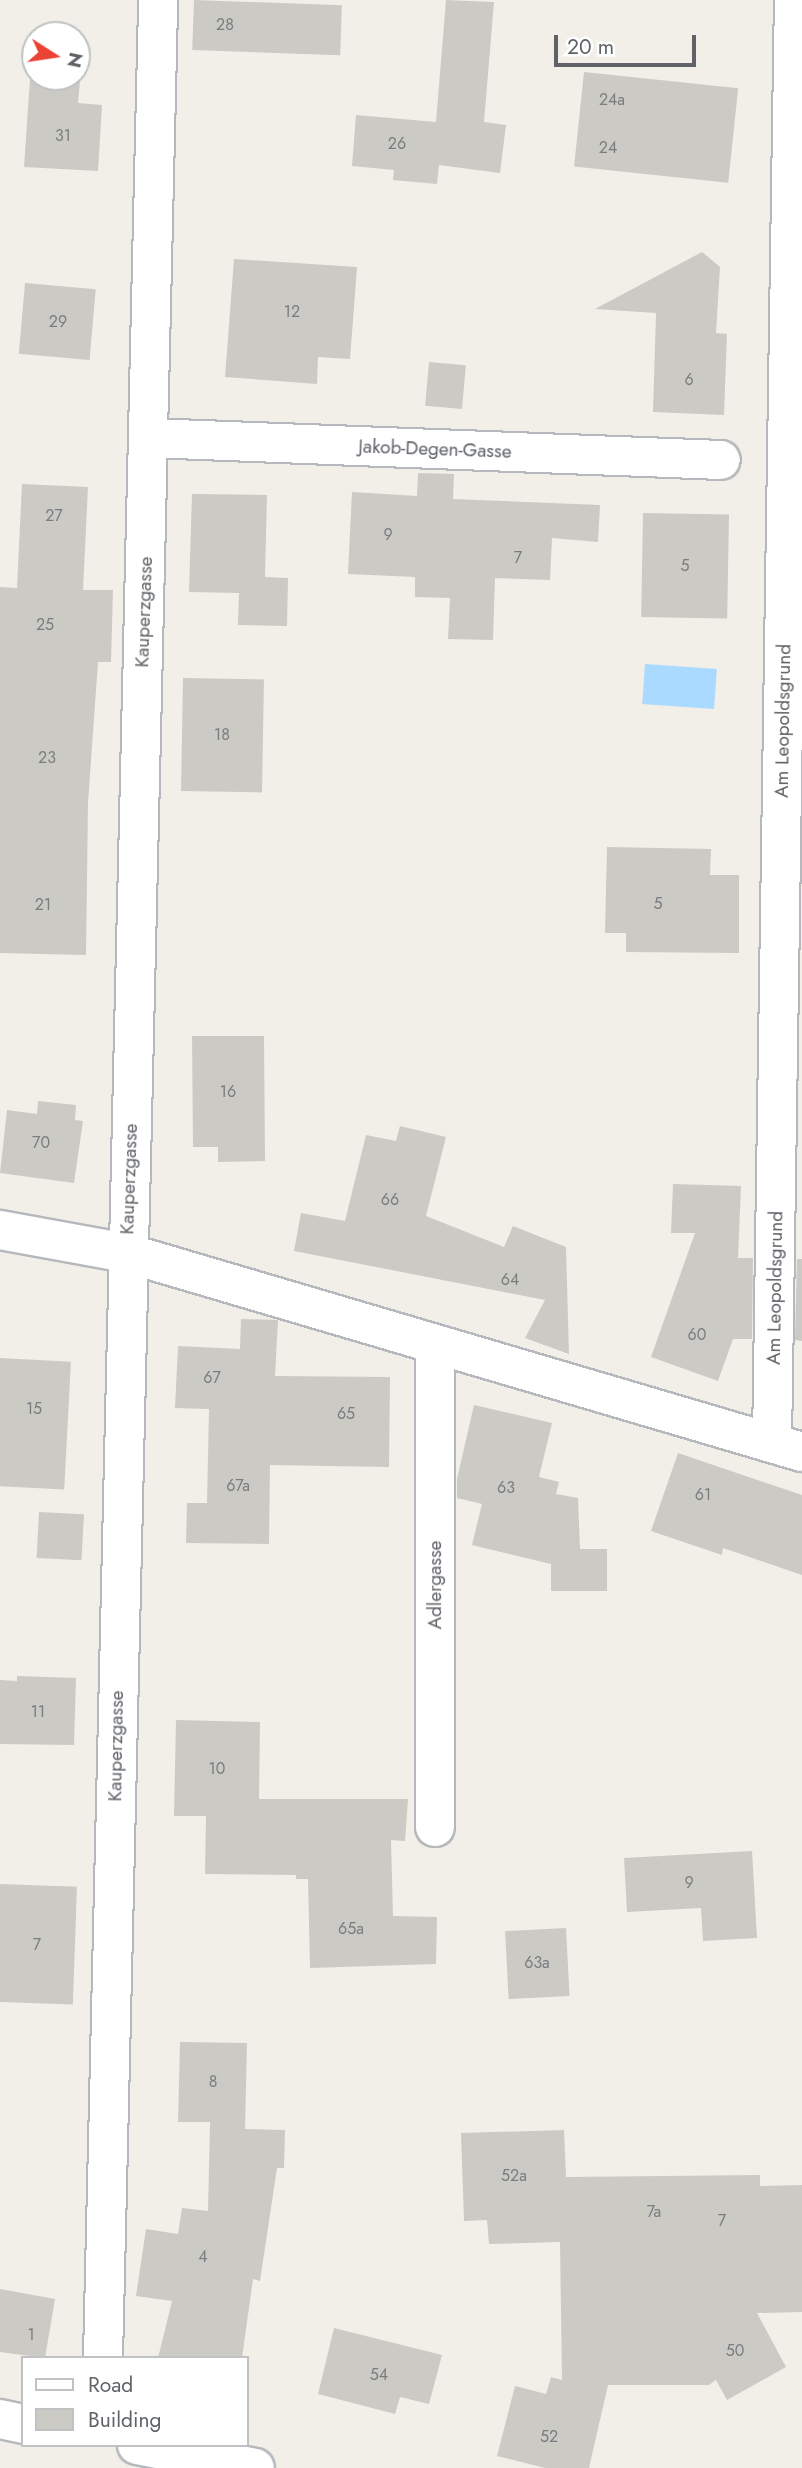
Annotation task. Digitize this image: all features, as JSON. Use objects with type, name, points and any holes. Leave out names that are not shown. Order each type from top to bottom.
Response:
[{"type":"street","name":"Kauperzgasse","points":[[103,2356],[158,0]]},
{"type":"street","name":"Am Leopoldsgrund","points":[[787,1447],[794,0]]},
{"type":"street","name":"Jakob-Degen-Gasse","points":[[149,438],[720,460]]},
{"type":"street","points":[[0,1230],[127,1253],[787,1447]]},
{"type":"street","name":"Adlergasse","points":[[435,1343],[435,1827]]},
{"type":"street","points":[[0,2420],[21,2424]]},
{"type":"street","points":[[147,2447],[255,2468]]},
{"type":"water","points":[[645,664],[717,669],[714,709],[642,704]]},
{"type":"building","points":[[194,0],[342,5],[340,55],[192,50]]},
{"type":"building","points":[[446,0],[494,2],[484,122],[506,125],[500,173],[439,165],[437,184],[393,180],[394,170],[352,166],[356,115],[436,122]]},
{"type":"building","points":[[584,72],[738,88],[728,183],[574,166]]},
{"type":"building","points":[[29,91],[79,91],[78,103],[102,105],[98,171],[24,167]]},
{"type":"building","points":[[702,252],[720,267],[716,333],[727,334],[724,415],[653,412],[656,313],[595,309]]},
{"type":"building","points":[[234,259],[357,267],[350,359],[318,357],[317,384],[225,377]]},
{"type":"building","points":[[25,283],[96,289],[90,360],[19,354]]},
{"type":"building","points":[[429,362],[466,365],[462,409],[425,406]]},
{"type":"building","points":[[418,473],[454,474],[453,499],[600,505],[598,542],[552,538],[550,580],[495,578],[493,640],[448,639],[450,598],[415,597],[415,577],[348,574],[352,492],[417,496]]},
{"type":"building","points":[[22,484],[88,487],[83,590],[113,590],[111,662],[98,662],[88,803],[86,955],[0,953],[0,587],[17,588]]},
{"type":"building","points":[[192,494],[267,495],[265,577],[288,578],[287,626],[238,625],[239,593],[189,592]]},
{"type":"building","points":[[643,513],[729,515],[727,618],[641,617]]},
{"type":"building","points":[[183,678],[264,679],[262,792],[181,791]]},
{"type":"building","points":[[607,847],[711,849],[710,875],[739,875],[739,953],[626,952],[626,933],[605,933]]},
{"type":"building","points":[[192,1036],[264,1036],[265,1161],[218,1162],[218,1147],[193,1147]]},
{"type":"building","points":[[38,1101],[76,1105],[75,1120],[83,1121],[74,1183],[0,1173],[7,1110],[37,1114]]},
{"type":"building","points":[[400,1126],[446,1137],[426,1216],[504,1247],[513,1226],[566,1247],[569,1354],[525,1338],[545,1300],[294,1251],[301,1213],[345,1221],[366,1135],[396,1141]]},
{"type":"building","points":[[673,1184],[741,1186],[738,1258],[753,1258],[752,1339],[733,1339],[718,1381],[651,1357],[695,1233],[671,1233]]},
{"type":"building","points":[[797,1259],[802,1259],[802,1341],[795,1340]]},
{"type":"building","points":[[241,1319],[278,1320],[275,1376],[390,1377],[389,1467],[270,1465],[269,1544],[186,1543],[187,1503],[207,1503],[209,1409],[175,1408],[178,1346],[240,1349]]},
{"type":"building","points":[[0,1358],[71,1362],[64,1490],[0,1486]]},
{"type":"building","points":[[474,1405],[552,1423],[539,1477],[559,1482],[556,1494],[578,1498],[580,1549],[607,1549],[607,1591],[551,1591],[551,1564],[472,1545],[482,1504],[457,1498],[457,1479]]},
{"type":"building","points":[[678,1453],[802,1495],[802,1575],[723,1548],[722,1555],[651,1531]]},
{"type":"building","points":[[39,1512],[84,1514],[82,1560],[37,1558]]},
{"type":"building","points":[[17,1676],[76,1678],[74,1745],[0,1744],[0,1680],[17,1681]]},
{"type":"building","points":[[176,1720],[260,1722],[259,1799],[408,1799],[405,1841],[391,1840],[393,1916],[437,1917],[436,1964],[310,1968],[308,1879],[296,1879],[296,1875],[205,1874],[206,1816],[174,1816]]},
{"type":"building","points":[[752,1851],[757,1938],[703,1941],[701,1908],[627,1912],[624,1858]]},
{"type":"building","points":[[0,1884],[77,1887],[73,2005],[0,2002]]},
{"type":"building","points":[[566,1928],[570,1996],[509,1999],[505,1931]]},
{"type":"building","points":[[180,2042],[247,2043],[245,2129],[285,2130],[284,2168],[277,2168],[260,2281],[253,2279],[242,2356],[158,2356],[172,2301],[136,2296],[146,2229],[178,2234],[182,2208],[208,2211],[210,2122],[178,2122]]},
{"type":"building","points":[[564,2130],[566,2177],[760,2175],[760,2186],[802,2185],[802,2312],[757,2313],[786,2367],[727,2400],[716,2380],[709,2385],[608,2385],[589,2468],[545,2468],[497,2456],[515,2386],[546,2394],[551,2377],[562,2380],[560,2242],[489,2244],[487,2220],[464,2221],[461,2133]]},
{"type":"building","points":[[0,2289],[55,2299],[45,2356],[0,2352]]},
{"type":"building","points":[[334,2328],[442,2355],[429,2404],[400,2397],[395,2414],[318,2394]]}]
